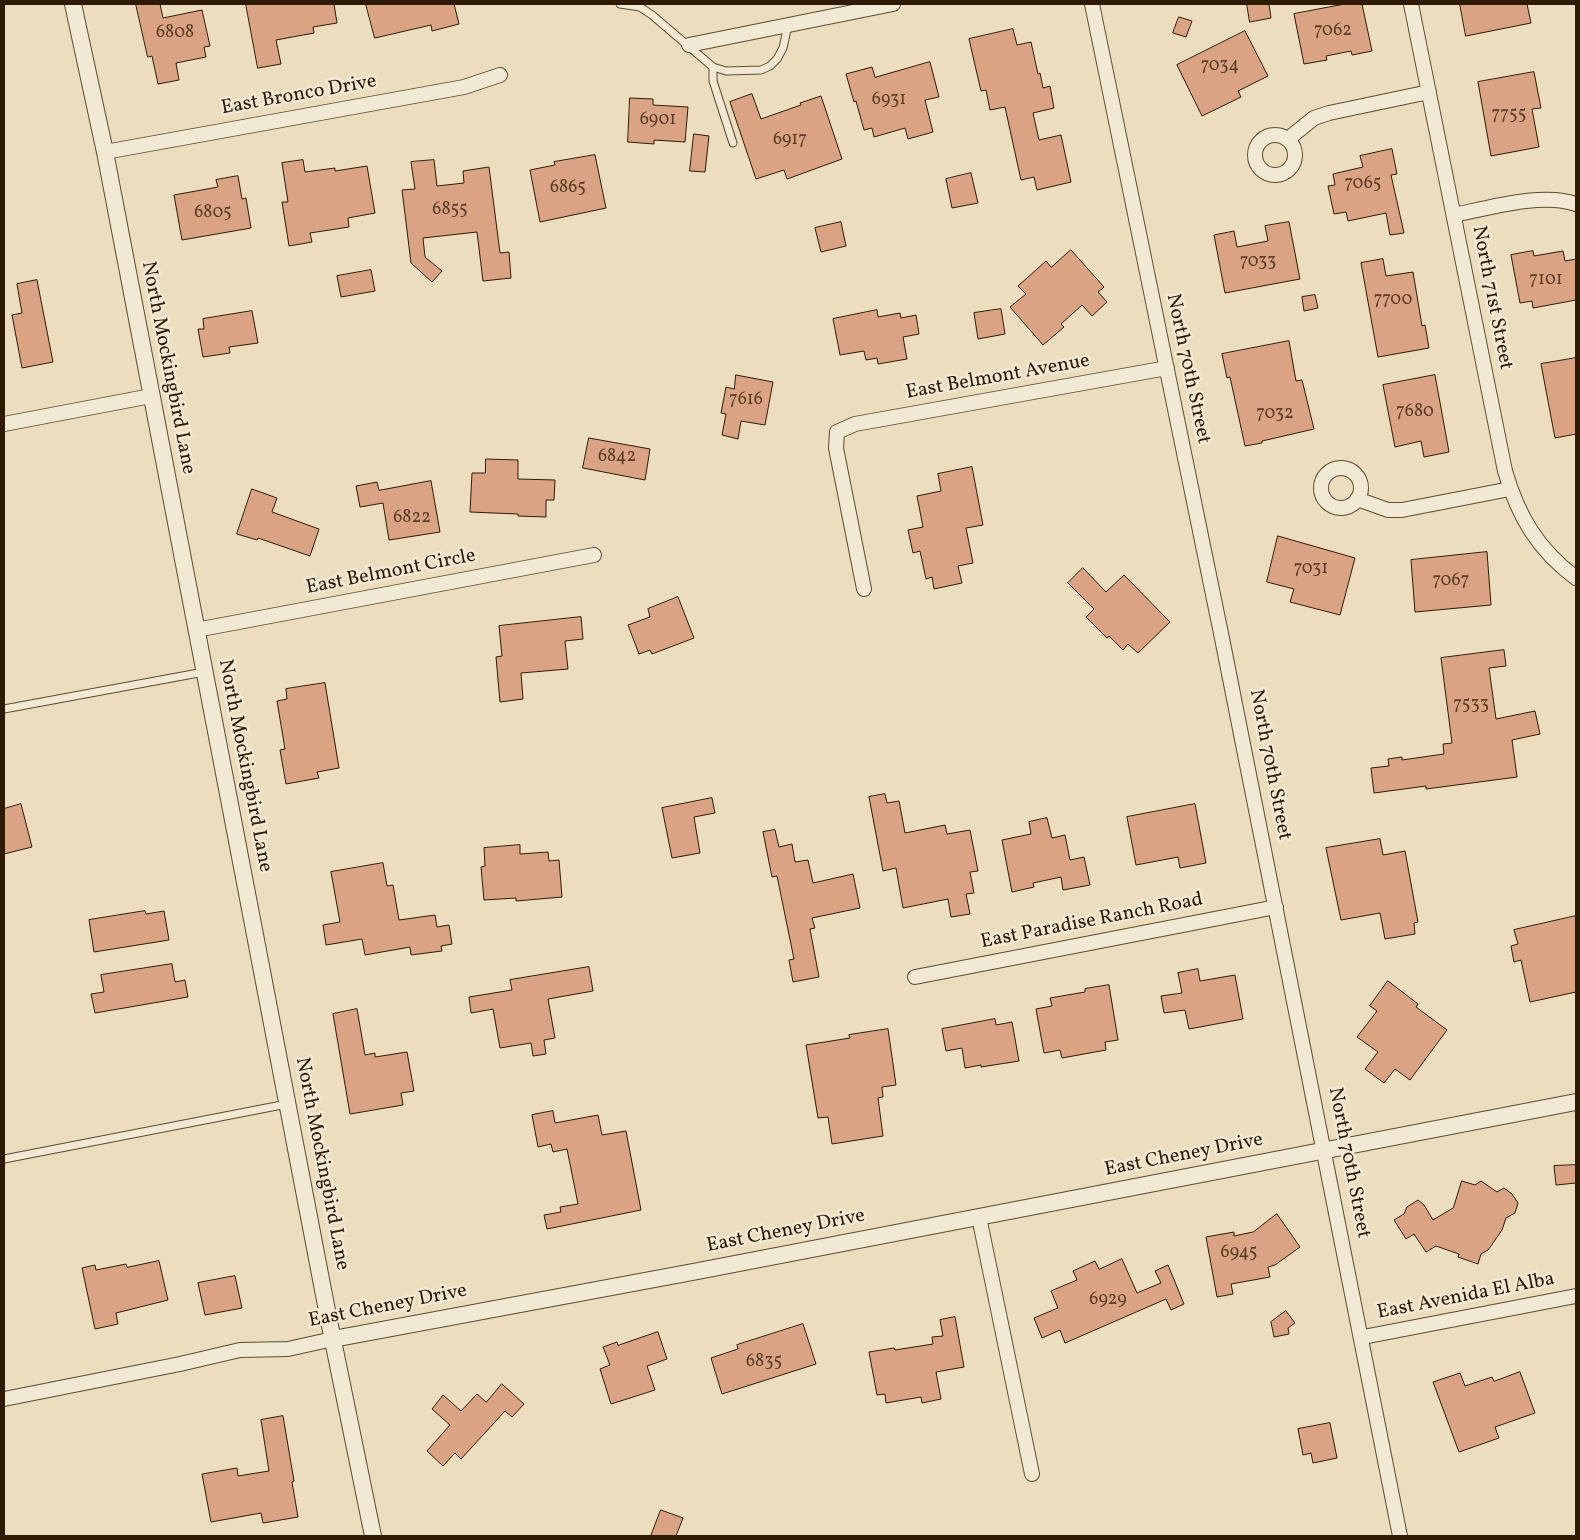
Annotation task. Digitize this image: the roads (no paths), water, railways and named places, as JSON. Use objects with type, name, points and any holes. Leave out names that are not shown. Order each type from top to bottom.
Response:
[{"type":"street","name":"North Mockingbird Lane","points":[[73,4],[105,152],[333,1339],[373,1536]]},
{"type":"street","points":[[689,46],[893,4]]},
{"type":"street","name":"North 70th Street","points":[[1092,4],[1325,1150],[1400,1536]]},
{"type":"street","name":"North 71st Street","points":[[1411,4],[1510,488],[1533,536],[1550,557],[1576,578]]},
{"type":"street","name":"East Bronco Drive","points":[[105,152],[464,87],[500,75]]},
{"type":"street","points":[[1288,139],[1314,118],[1328,113],[1429,92]]},
{"type":"street","points":[[1454,215],[1519,202],[1542,200],[1576,204]]},
{"type":"street","name":"East Belmont Avenue","points":[[864,589],[836,448],[837,432],[855,424],[1167,368]]},
{"type":"street","points":[[4,424],[151,396]]},
{"type":"street","points":[[1358,499],[1388,510],[1402,510],[1510,488]]},
{"type":"street","name":"East Belmont Circle","points":[[196,630],[594,556]]},
{"type":"street","name":"East Paradise Ranch Road","points":[[916,977],[1276,907]]},
{"type":"street","name":"East Cheney Drive","points":[[4,1399],[180,1364],[240,1350],[288,1349],[1576,1102]]},
{"type":"street","points":[[979,1216],[1032,1474]]},
{"type":"street","name":"East Avenida El Alba","points":[[1362,1336],[1576,1296]]},
{"type":"lane","points":[[620,4],[640,7],[713,67],[726,71],[746,72],[761,70],[770,66],[777,60],[783,48],[788,25]]},
{"type":"lane","points":[[713,67],[713,81],[733,143]]},
{"type":"lane","points":[[4,709],[204,672]]},
{"type":"lane","points":[[4,1159],[288,1104]]}]
